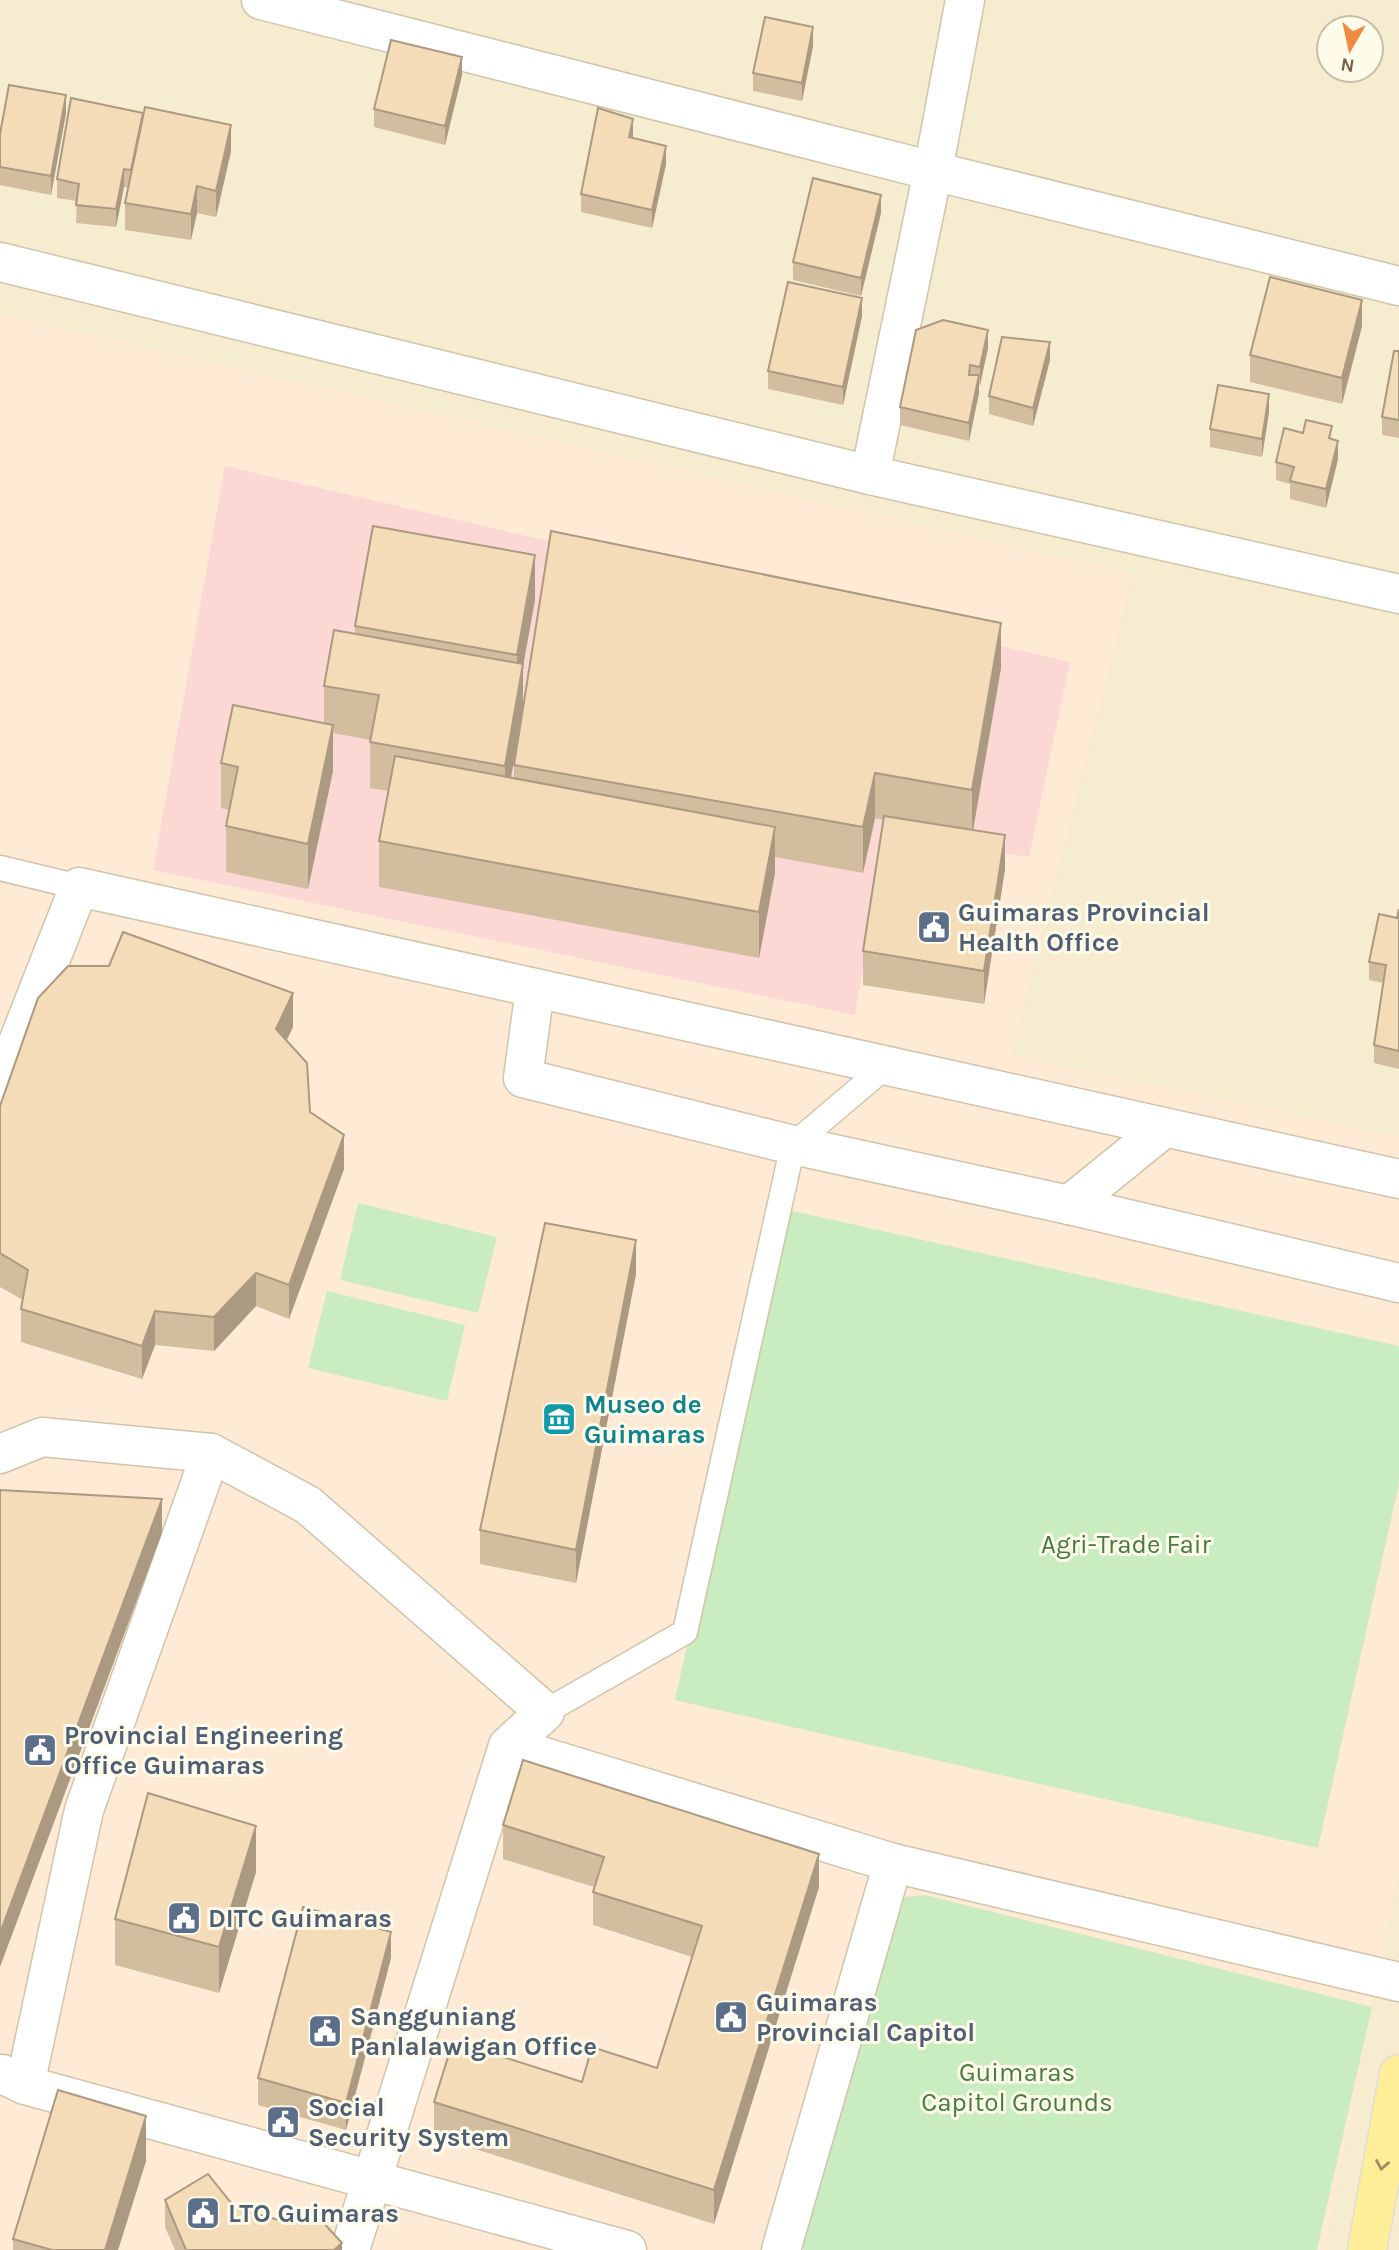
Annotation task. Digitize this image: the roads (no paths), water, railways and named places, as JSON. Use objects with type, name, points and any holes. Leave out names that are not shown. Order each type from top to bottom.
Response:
[{"type":"main road","points":[[1367,2250],[1399,2074]]},
{"type":"street","points":[[261,0],[933,172],[1399,286]]},
{"type":"street","points":[[870,475],[933,172],[965,0]]},
{"type":"street","points":[[0,262],[870,475],[1399,593]]},
{"type":"street","points":[[0,1088],[79,887],[1399,1179]]},
{"type":"street","points":[[535,989],[523,1078],[793,1145],[1069,1205],[1399,1283]]},
{"type":"street","points":[[1069,1205],[1164,1128]]},
{"type":"street","points":[[0,1454],[42,1437],[211,1453],[308,1505],[545,1712],[508,1746],[350,2250]]},
{"type":"street","points":[[211,1453],[84,1810],[12,2079],[627,2250]]},
{"type":"street","points":[[508,1746],[893,1863],[1399,1982]]},
{"type":"street","points":[[781,2250],[893,1863]]},
{"type":"lane","points":[[0,869],[79,887]]},
{"type":"lane","points":[[545,1712],[685,1632],[793,1145],[885,1067]]},
{"type":"place","name":"Guimaras Provincial Health Office","points":[[934,927]]},
{"type":"place","name":"Museo de Guimaras","points":[[559,1419]]},
{"type":"place","name":"Provincial Engineering Office Guimaras","points":[[40,1750]]},
{"type":"place","name":"DITC Guimaras","points":[[184,1918]]},
{"type":"place","name":"Guimaras Provincial Capitol","points":[[731,2017]]},
{"type":"place","name":"Sangguniang Panlalawigan Office","points":[[325,2031]]},
{"type":"place","name":"Social Security System","points":[[283,2122]]},
{"type":"place","name":"LTO Guimaras","points":[[203,2213]]},
{"type":"park label","name":"Agri-Trade Fair","points":[[1126,1544]]},
{"type":"park label","name":"Guimaras Capitol Grounds","points":[[1017,2087]]}]
